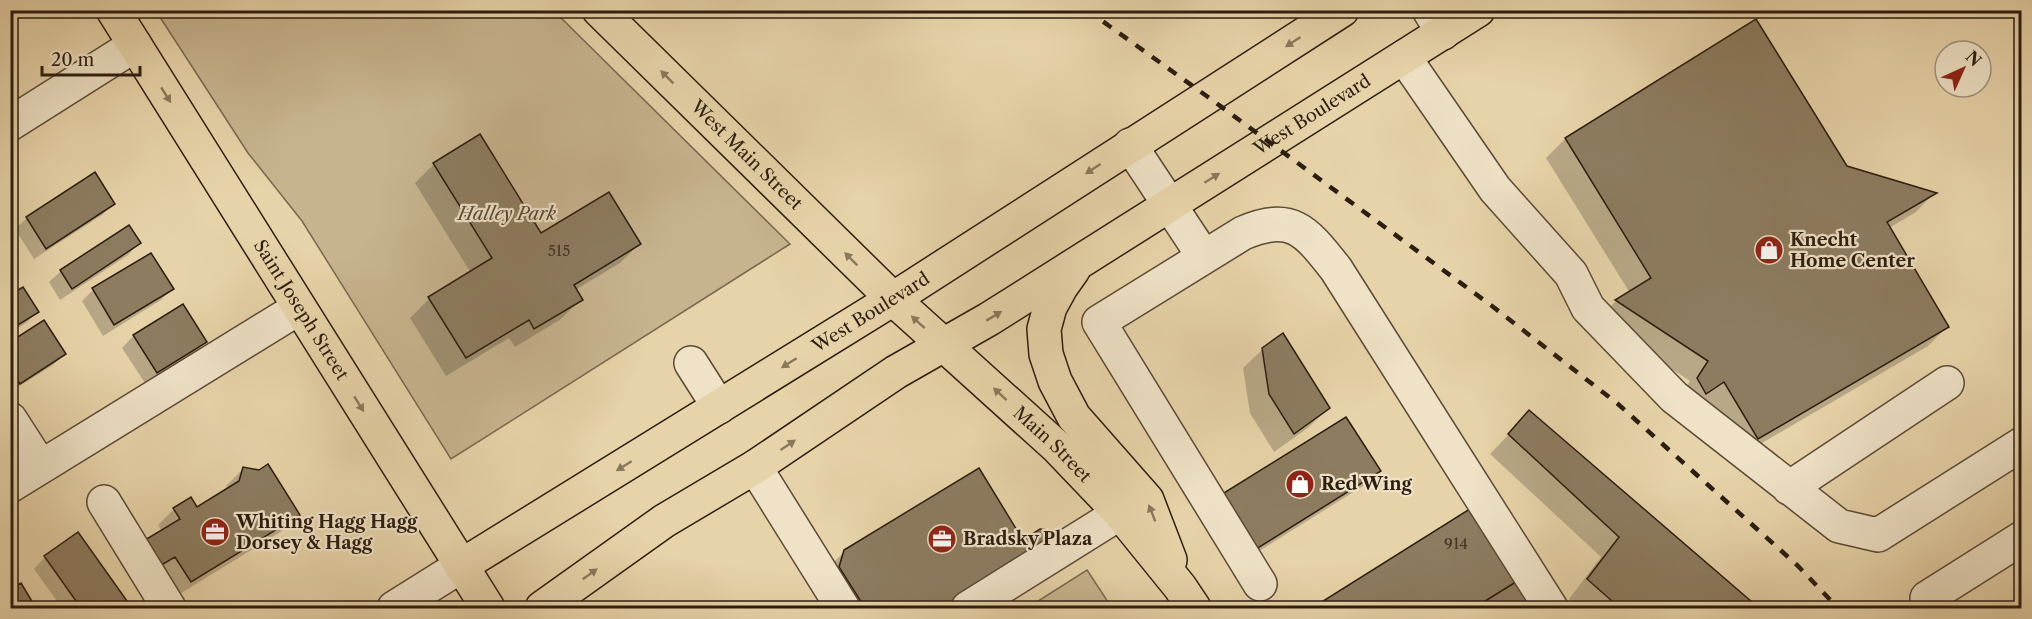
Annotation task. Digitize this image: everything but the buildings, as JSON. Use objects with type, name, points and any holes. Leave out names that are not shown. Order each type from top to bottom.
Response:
[{"type":"main road","name":"Saint Joseph Street","points":[[113,10],[488,609]]},
{"type":"main road","name":"West Main Street","points":[[599,10],[893,299]]},
{"type":"main road","name":"West Boulevard","points":[[461,566],[893,299],[1342,10]]},
{"type":"main road","name":"West Boulevard","points":[[542,609],[664,520],[754,467],[896,372],[989,319],[1078,264],[1404,57],[1436,22],[1478,10]]},
{"type":"main road","points":[[1078,264],[1060,287],[1050,307],[1044,329],[1046,354],[1055,381],[1074,417],[1147,500],[1187,598]]},
{"type":"main road","name":"Main Street","points":[[893,299],[1058,448],[1120,513],[1187,598]]},
{"type":"street","points":[[10,124],[135,45]]},
{"type":"street","points":[[1404,57],[1495,189],[1571,274],[1588,308],[1674,397],[1839,526],[1878,535],[2022,444]]},
{"type":"street","points":[[1130,145],[1204,257]]},
{"type":"street","points":[[1260,584],[1099,322],[1243,233],[1263,224],[1281,223],[1301,231],[1317,245],[1336,269],[1551,609]]},
{"type":"street","points":[[10,486],[299,308]]},
{"type":"street","points":[[691,363],[719,406]]},
{"type":"street","points":[[1789,488],[1947,383]]},
{"type":"street","points":[[10,418],[41,467]]},
{"type":"street","points":[[754,467],[843,609]]},
{"type":"street","points":[[104,502],[169,609]]},
{"type":"street","points":[[968,609],[1120,513]]},
{"type":"street","points":[[1935,609],[1927,597],[2022,538]]},
{"type":"street","name":"West Boulevard","points":[[394,609],[461,566]]},
{"type":"green space","name":"Halley Park","points":[[156,11],[554,11],[790,244],[451,459],[302,221],[248,153]]},
{"type":"green space","points":[[1087,570],[1112,608],[1027,608]]},
{"type":"railway","points":[[1087,10],[1492,306],[1618,404],[1797,565],[1838,608]]},
{"type":"place","name":"Knecht Home Center","points":[[1769,250]]},
{"type":"place","name":"Red Wing","points":[[1300,484]]},
{"type":"place","name":"Whiting Hagg Hagg Dorsey & Hagg","points":[[215,532]]},
{"type":"place","name":"Bradsky Plaza","points":[[942,539]]}]
